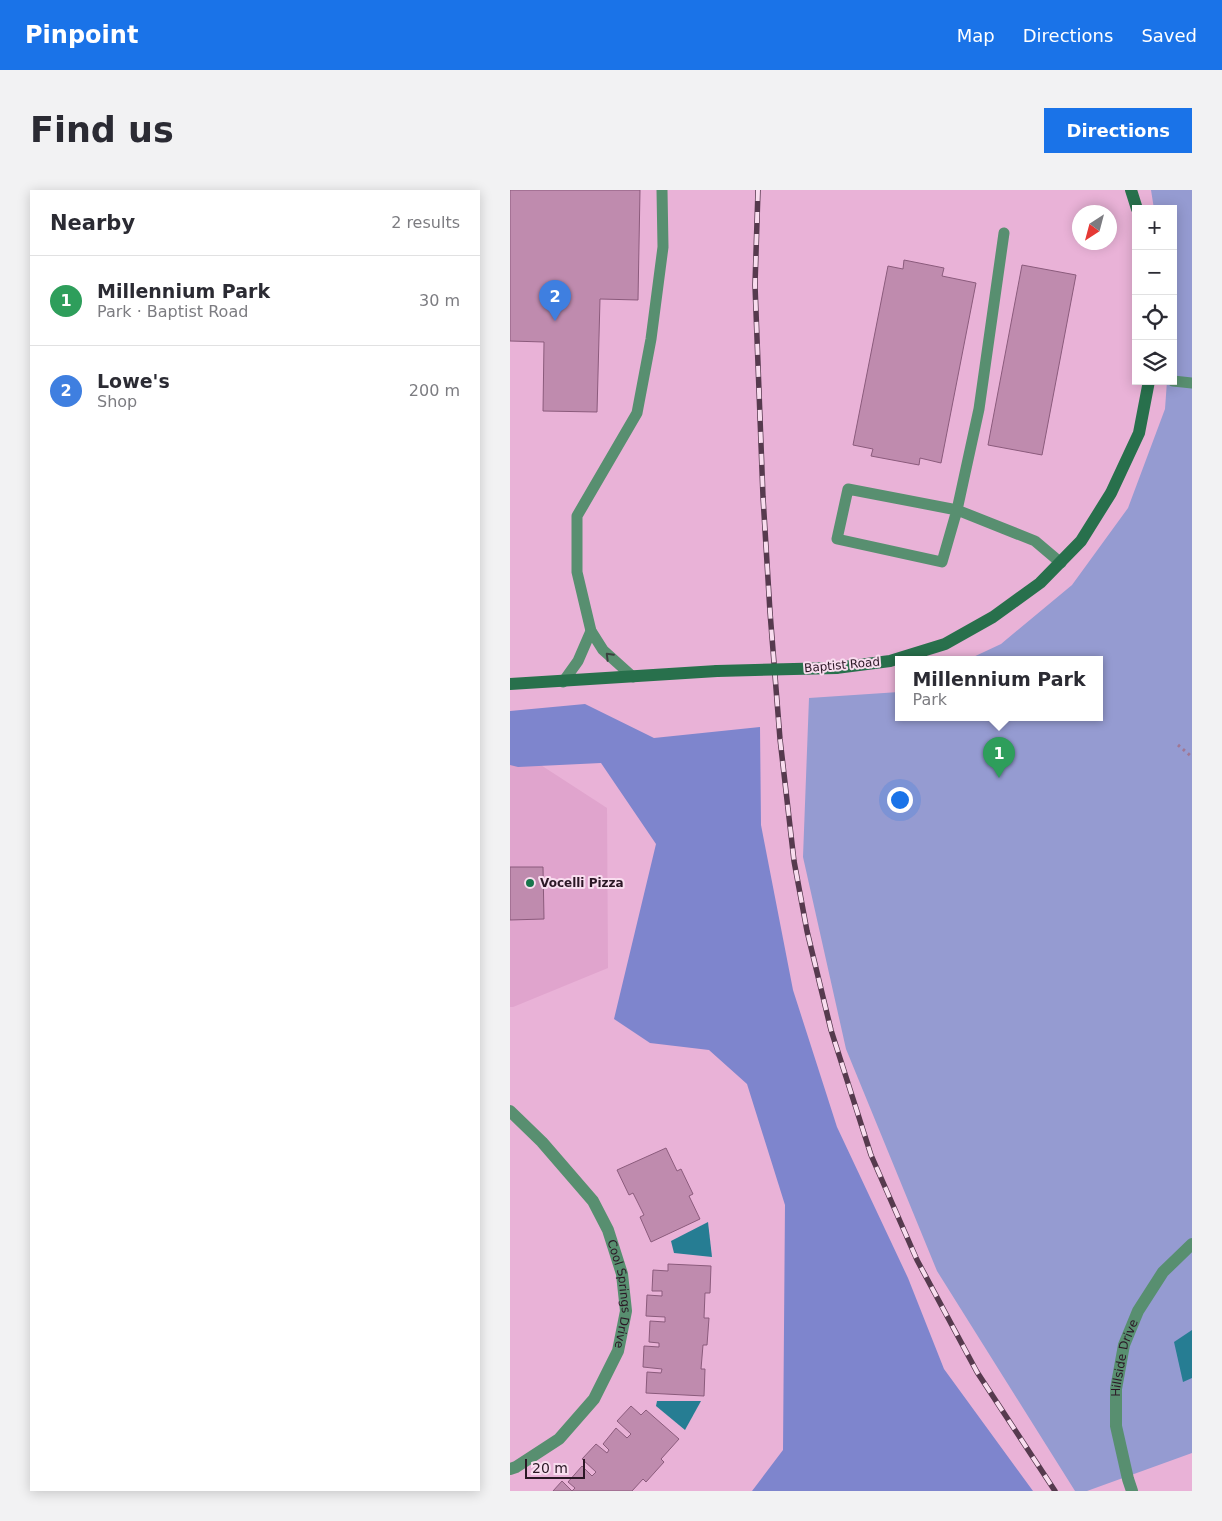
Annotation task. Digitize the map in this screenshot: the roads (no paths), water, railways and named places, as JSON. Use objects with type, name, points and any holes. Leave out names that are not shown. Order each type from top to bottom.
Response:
[{"type":"main road","points":[[1131,190],[1136,205]]},
{"type":"main road","name":"Baptist Road","points":[[906,656],[945,644],[993,617],[1040,582],[1081,541],[1111,493],[1139,433],[1148,385]]},
{"type":"main road","name":"Baptist Road","points":[[510,684],[717,671],[836,668],[895,659]]},
{"type":"street","name":"Cool Springs Drive","points":[[510,1111],[542,1142],[593,1201],[608,1230],[622,1274],[626,1311],[618,1352],[594,1399],[559,1439],[510,1469]]},
{"type":"street","name":"Hillside Drive","points":[[1132,1491],[1116,1426],[1116,1389],[1124,1345],[1138,1311],[1163,1272],[1192,1244]]},
{"type":"lane","points":[[632,677],[602,650],[591,631],[577,572],[577,516],[637,413],[651,339],[663,247],[662,190]]},
{"type":"lane","points":[[1004,233],[979,409],[957,510],[942,562],[836,539],[848,490],[957,510],[1035,542],[1061,563]]},
{"type":"lane","points":[[1177,381],[1192,383]]},
{"type":"lane","points":[[563,682],[578,661],[591,631]]},
{"type":"railway","points":[[758,190],[755,285],[763,497],[770,612],[780,739],[794,861],[807,931],[831,1030],[871,1155],[917,1260],[977,1372],[1055,1491]]},
{"type":"place","name":"Lowe's","points":[[555,321]]},
{"type":"place","name":"Millennium Park","points":[[999,778]]},
{"type":"place","name":"Vocelli Pizza","points":[[530,883]]}]
